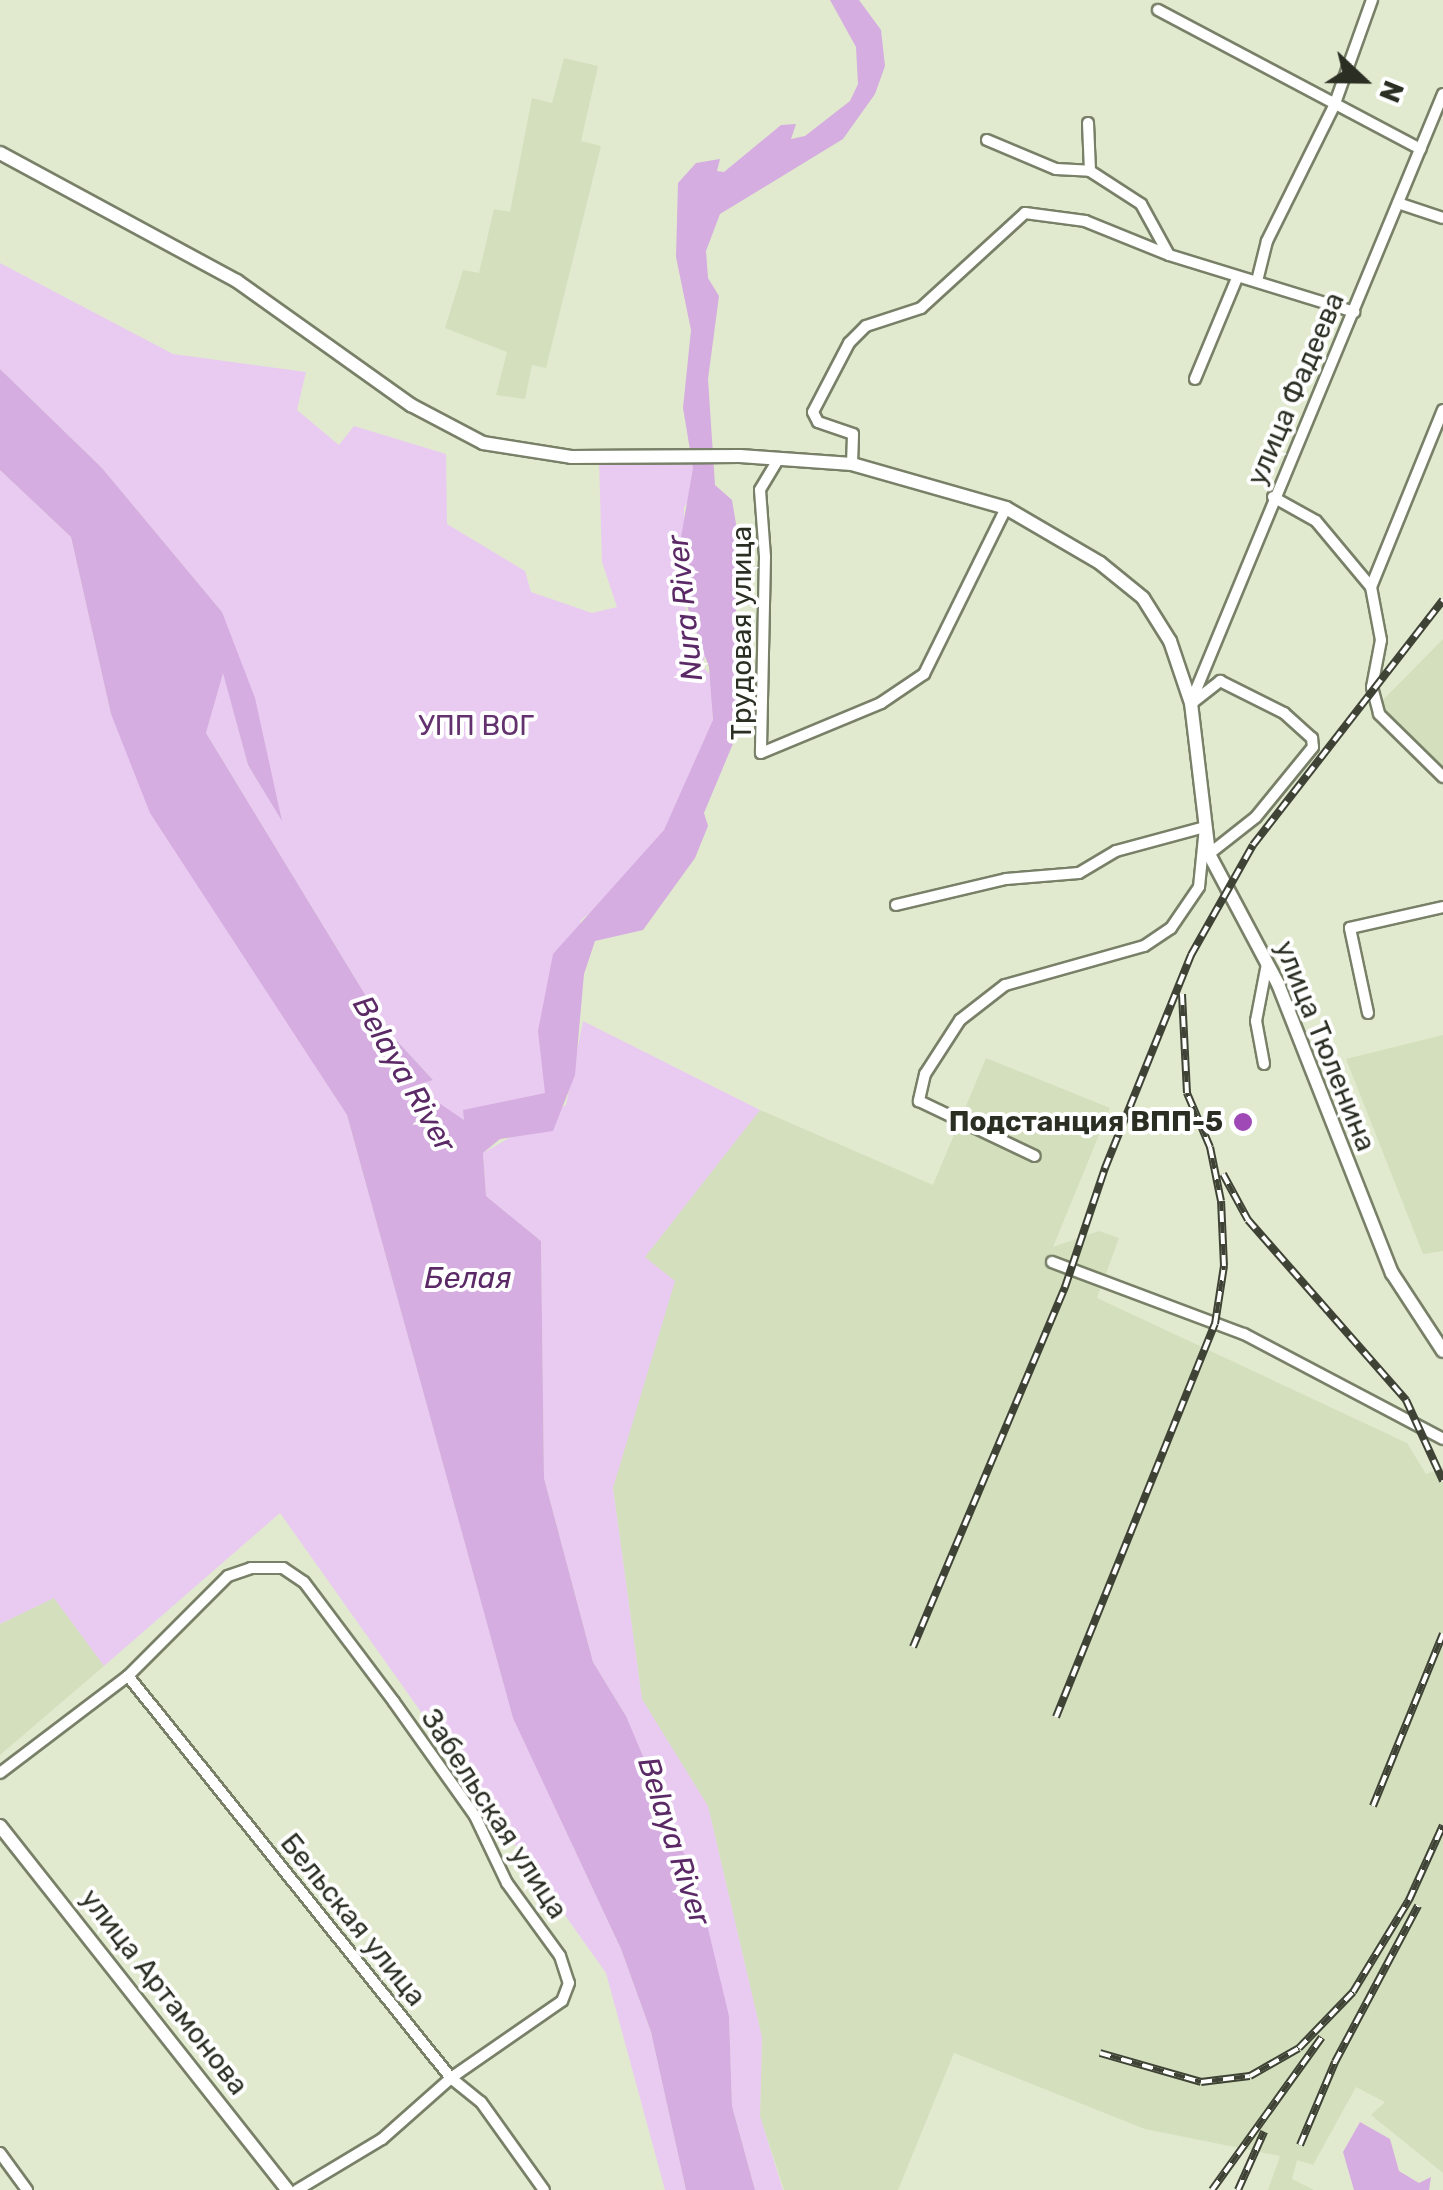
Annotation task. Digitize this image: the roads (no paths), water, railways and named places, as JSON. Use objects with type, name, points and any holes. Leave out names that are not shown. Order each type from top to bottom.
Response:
[{"type":"street","points":[[1257,281],[1267,240],[1334,106],[1372,0]]},
{"type":"street","points":[[1158,10],[1275,67],[1334,106],[1420,149]]},
{"type":"street","name":"улица Фадеева","points":[[1191,703],[1443,94]]},
{"type":"street","points":[[1088,122],[1090,171]]},
{"type":"street","points":[[988,140],[1056,169],[1090,171],[1141,204],[1169,255]]},
{"type":"street","name":"улица Тюленина","points":[[0,153],[238,282],[411,405],[483,442],[542,454],[666,460],[740,456],[852,464],[1006,508],[1100,563],[1142,598],[1170,641],[1191,703],[1208,854],[1268,964],[1372,1231],[1443,1351]]},
{"type":"street","points":[[1398,203],[1443,218]]},
{"type":"street","points":[[852,464],[853,434],[818,422],[814,412],[850,343],[866,326],[920,308],[1025,213],[1085,221],[1169,255],[1354,312]]},
{"type":"street","points":[[1195,379],[1237,278]]},
{"type":"street","points":[[1371,586],[1443,410]]},
{"type":"street","name":"Трудовая улица","points":[[779,458],[760,490],[760,753],[881,703],[924,674],[1006,508]]},
{"type":"street","points":[[1273,498],[1316,521],[1371,586],[1382,640],[1372,687],[1379,714],[1443,776]]},
{"type":"street","points":[[1191,703],[1220,681],[1284,713],[1312,738],[1312,748],[1256,816],[1208,854]]},
{"type":"street","points":[[896,905],[1006,879],[1079,873],[1116,851],[1204,826],[1199,887],[1171,928],[1144,946],[1005,985],[960,1020],[924,1074],[919,1101],[1035,1156]]},
{"type":"street","points":[[1368,1012],[1350,928],[1443,906]]},
{"type":"street","points":[[1264,1064],[1256,1021],[1268,964]]},
{"type":"street","points":[[1052,1262],[1244,1334],[1443,1439]]},
{"type":"street","name":"Забельская улица","points":[[128,1676],[228,1576],[282,1568],[304,1582],[474,1816],[508,1883],[560,1956],[569,1983],[562,2001],[452,2078]]},
{"type":"street","points":[[0,1773],[128,1676]]},
{"type":"street","name":"Бельская улица","points":[[128,1676],[452,2078],[480,2102],[544,2190]]},
{"type":"street","name":"улица Артамонова","points":[[0,1826],[287,2190]]},
{"type":"street","points":[[298,2190],[343,2168],[452,2078]]},
{"type":"street","points":[[0,2153],[27,2190]]},
{"type":"water","name":"Белая","points":[[830,0],[859,0],[881,30],[885,66],[875,94],[843,139],[720,214],[706,251],[708,278],[719,296],[708,379],[715,485],[732,500],[743,566],[736,600],[737,734],[704,813],[708,826],[695,858],[643,930],[595,941],[584,974],[575,1075],[553,1131],[500,1139],[483,1153],[486,1196],[541,1241],[544,1478],[593,1662],[626,1716],[698,1887],[729,2016],[732,2106],[755,2190],[686,2190],[651,2032],[621,1949],[513,1718],[347,1115],[150,813],[111,714],[71,537],[0,470],[0,369],[102,468],[222,612],[255,698],[282,821],[248,765],[223,673],[206,733],[386,1029],[433,1080],[414,1086],[464,1120],[463,1110],[545,1093],[538,1031],[553,954],[664,830],[713,720],[709,667],[682,592],[680,543],[693,468],[683,408],[691,330],[676,257],[678,183],[696,163],[720,159],[717,171],[724,172],[781,125],[796,124],[791,139],[805,136],[850,101],[858,84],[856,47]]},
{"type":"water","points":[[1360,2122],[1390,2139],[1399,2171],[1419,2183],[1431,2177],[1429,2190],[1354,2190],[1343,2152]]},
{"type":"railway","points":[[913,1647],[1065,1287],[1105,1168],[1191,955],[1253,845],[1443,600]]},
{"type":"railway","points":[[1056,1717],[1215,1324],[1224,1266],[1221,1201],[1210,1147],[1187,1093],[1182,994]]},
{"type":"railway","points":[[1223,1174],[1248,1220],[1406,1400],[1443,1481]]},
{"type":"railway","points":[[1373,1806],[1443,1634]]},
{"type":"railway","points":[[1100,2053],[1201,2082],[1250,2076],[1299,2048],[1353,1992],[1409,1900],[1443,1825]]},
{"type":"railway","points":[[1300,2145],[1335,2062],[1418,1906]]},
{"type":"railway","points":[[1212,2190],[1322,2037]]},
{"type":"railway","points":[[1238,2190],[1264,2132]]},
{"type":"place","name":"Подстанция ВПП-5","points":[[1243,1122]]},
{"type":"water label","name":"Nura River","points":[[685,608]]},
{"type":"water label","name":"Belaya River","points":[[404,1074]]},
{"type":"water label","name":"Belaya River","points":[[674,1841]]},
{"type":"park label","name":"УПП ВОГ","points":[[476,726]]}]
